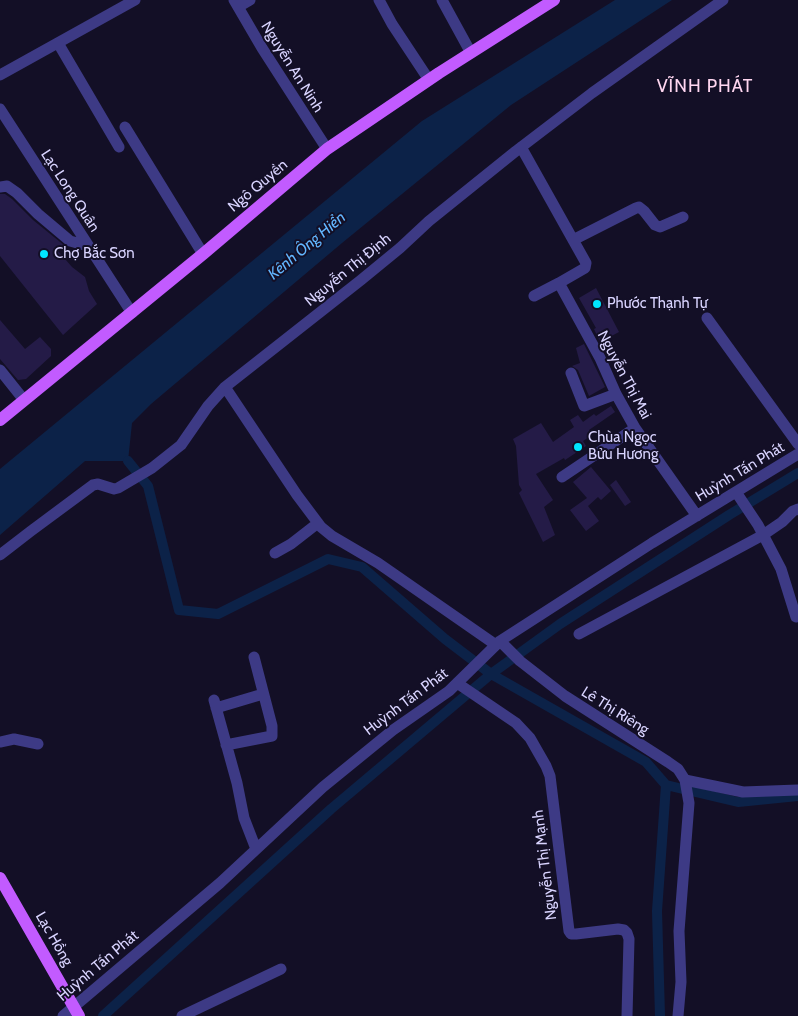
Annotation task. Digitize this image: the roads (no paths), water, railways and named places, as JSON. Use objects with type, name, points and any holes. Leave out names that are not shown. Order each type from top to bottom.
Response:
[{"type":"main road","name":"Ngô Quyền","points":[[0,420],[203,254],[326,149],[554,0]]},
{"type":"main road","name":"Lạc Hồng","points":[[0,878],[76,1011]]},
{"type":"street","points":[[0,75],[136,0]]},
{"type":"street","points":[[236,4],[250,0]]},
{"type":"street","points":[[379,0],[392,24],[429,80]]},
{"type":"street","points":[[442,0],[471,53]]},
{"type":"street","name":"Nguyễn Thị Định","points":[[0,555],[93,485],[98,484],[114,489],[130,482],[152,468],[180,445],[208,406],[225,387],[361,280],[429,221],[521,147],[592,93],[723,0]]},
{"type":"street","name":"Nguyễn An Ninh","points":[[236,4],[326,149]]},
{"type":"street","points":[[58,42],[119,147]]},
{"type":"street","name":"Lạc Long Quân","points":[[0,109],[132,313]]},
{"type":"street","points":[[125,128],[203,254]]},
{"type":"street","points":[[521,147],[586,263],[585,268],[534,296]]},
{"type":"street","points":[[0,187],[7,186],[17,193],[70,241],[88,246]]},
{"type":"street","points":[[573,240],[639,207],[655,226],[660,227],[683,217]]},
{"type":"street","name":"Nguyễn Thị Mai","points":[[558,283],[600,358],[616,394],[635,428],[697,516]]},
{"type":"street","points":[[707,318],[798,444]]},
{"type":"street","points":[[0,370],[24,400]]},
{"type":"street","points":[[571,373],[584,406],[616,394]]},
{"type":"street","name":"Lê Thị Riêng","points":[[225,387],[297,495],[318,523],[332,536],[378,562],[498,645],[565,696],[678,769],[687,785]]},
{"type":"street","points":[[562,477],[635,428]]},
{"type":"street","name":"Huỳnh Tấn Phát","points":[[63,1016],[76,1011],[220,883],[323,787],[393,730],[462,683],[498,645],[585,586],[697,516],[739,497],[798,454]]},
{"type":"street","points":[[739,497],[760,530],[794,595],[796,617]]},
{"type":"street","points":[[579,634],[716,560],[760,530],[782,522],[793,511],[798,509]]},
{"type":"street","points":[[275,552],[292,544],[318,523]]},
{"type":"street","points":[[226,745],[272,736],[272,726],[254,657]]},
{"type":"street","name":"Nguyễn Thị Mạnh","points":[[462,683],[516,723],[530,738],[546,766],[550,776],[569,931],[571,934],[576,934],[624,930],[628,936],[627,1016]]},
{"type":"street","points":[[256,850],[244,818],[237,783],[215,704],[263,694]]},
{"type":"street","points":[[0,742],[14,739],[38,744]]},
{"type":"street","points":[[678,1016],[681,982],[679,931],[689,803],[687,785],[743,792],[798,790]]},
{"type":"street","points":[[182,1016],[281,968]]},
{"type":"water","name":"Kênh Ông Hiển","points":[[615,0],[672,0],[511,105],[342,243],[151,404],[132,423],[128,461],[85,461],[0,535],[0,469],[422,121]]},
{"type":"waterway","points":[[128,461],[148,486],[179,610],[218,614],[328,559],[362,567],[445,639],[491,674],[646,762],[666,785],[657,911],[660,1016]]},
{"type":"waterway","points":[[103,1016],[331,809],[491,674],[560,624],[729,515],[798,473]]},
{"type":"waterway","points":[[666,785],[738,802],[798,796]]},
{"type":"place","name":"Chợ Bắc Sơn","points":[[44,254]]},
{"type":"place","name":"Phước Thạnh Tự","points":[[597,304]]},
{"type":"place","name":"Chùa Ngọc Bửu Hương","points":[[578,447]]},
{"type":"district","name":"VĨNH PHÁT","points":[[705,87]]}]
